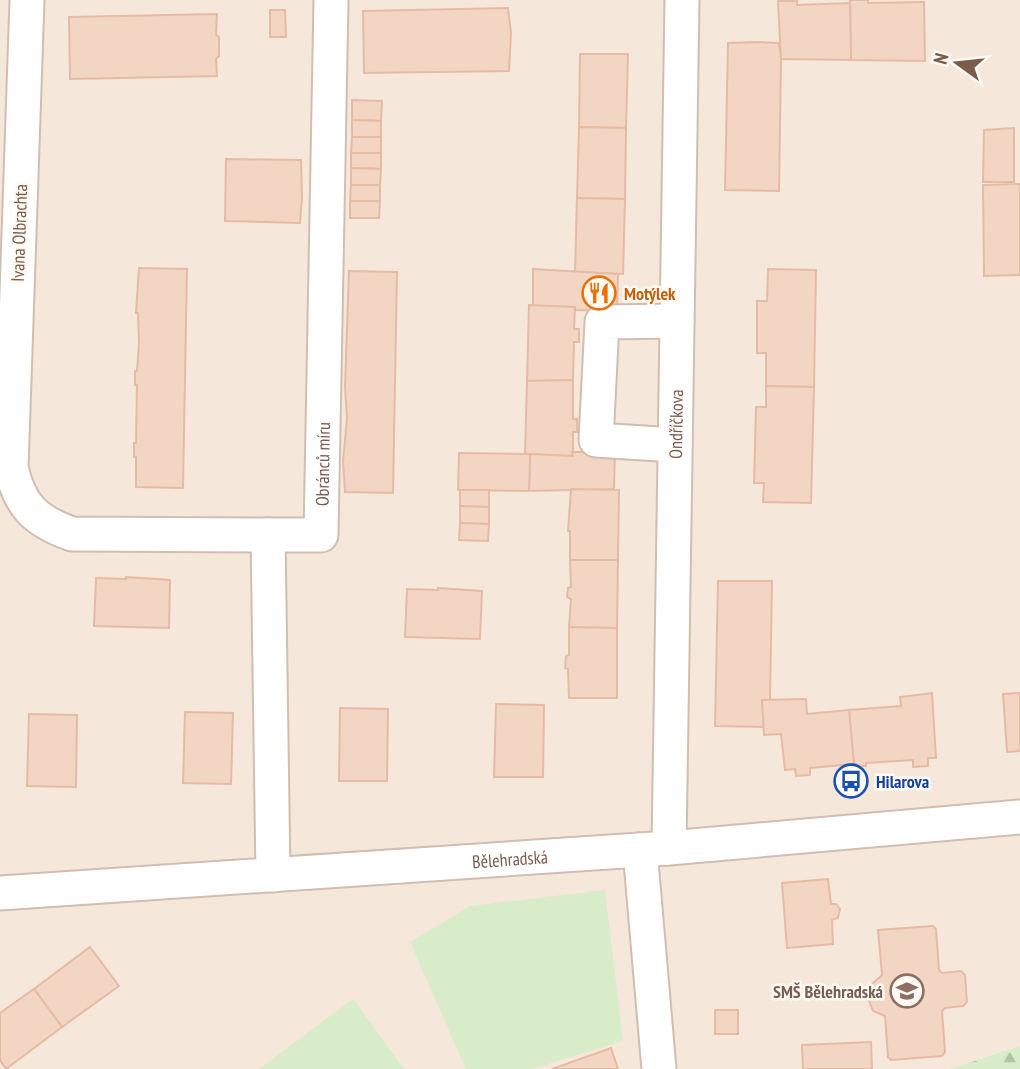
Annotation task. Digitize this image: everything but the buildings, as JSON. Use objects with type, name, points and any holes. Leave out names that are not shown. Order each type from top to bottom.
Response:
[{"type":"street","name":"Ivana Olbrachta","points":[[27,0],[11,468],[16,490],[31,512],[50,526],[72,534],[268,535]]},
{"type":"street","name":"Obránců míru","points":[[268,535],[321,536],[331,0]]},
{"type":"street","name":"Ondříčkova","points":[[659,1069],[654,849],[675,444],[682,0]]},
{"type":"street","points":[[675,444],[596,440],[602,322],[677,321]]},
{"type":"street","points":[[268,535],[273,875]]},
{"type":"street","name":"Bělehradská","points":[[0,893],[654,849],[1020,817]]},
{"type":"shaded area","points":[[0,0],[1020,0],[1020,1069],[0,1069]]},
{"type":"green space","points":[[605,890],[623,1041],[532,1069],[466,1069],[410,942],[470,906]]},
{"type":"green space","points":[[353,999],[404,1069],[259,1069]]},
{"type":"green space","points":[[1020,1046],[1020,1069],[950,1069]]},
{"type":"place","name":"Motýlek","points":[[599,293]]},
{"type":"place","name":"Hilarova","points":[[851,781]]},
{"type":"place","name":"SMŠ Bělehradská","points":[[907,991]]}]
